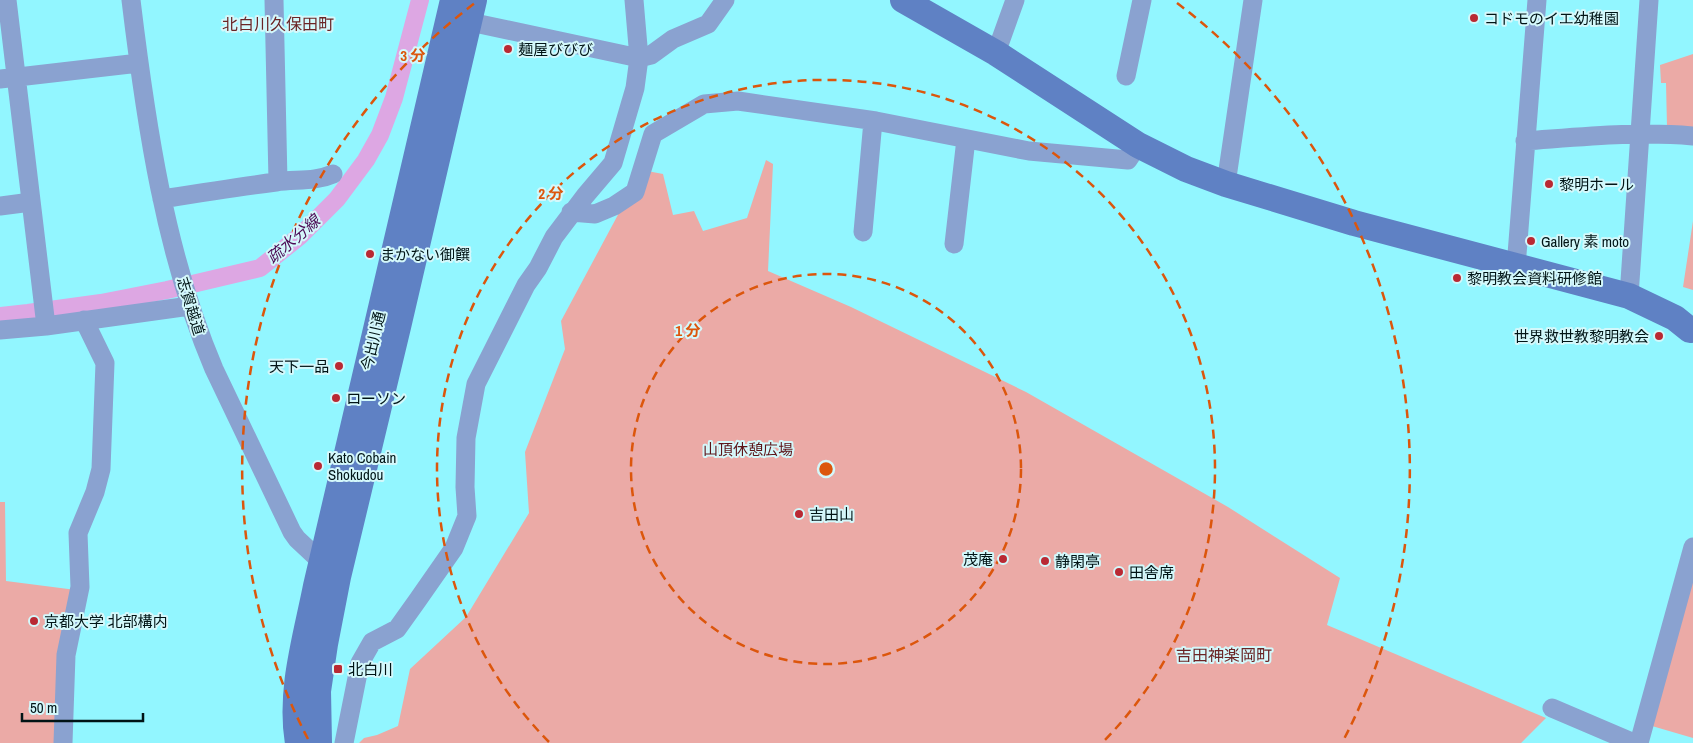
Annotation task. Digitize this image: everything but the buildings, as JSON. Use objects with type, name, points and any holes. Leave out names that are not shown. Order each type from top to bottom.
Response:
[{"type":"main road","points":[[903,0],[996,53],[1138,145],[1186,169],[1226,184],[1354,223],[1629,296],[1675,318],[1692,331]]},
{"type":"main road","name":"今出川通","points":[[298,743],[295,728],[300,670],[398,327],[461,10]]},
{"type":"main road","name":"今出川通","points":[[319,743],[319,685],[325,644],[329,570]]},
{"type":"street","points":[[7,0],[8,78],[31,202],[46,326]]},
{"type":"street","name":"志賀越道","points":[[132,0],[139,63],[162,199],[190,306],[202,342],[292,532],[329,570]]},
{"type":"street","points":[[274,0],[278,181]]},
{"type":"street","points":[[344,743],[360,663],[372,642],[397,629],[454,548],[467,516],[465,487],[466,438],[476,384],[526,284],[538,268],[554,237],[571,212],[613,163],[635,88],[639,58],[634,0]]},
{"type":"street","points":[[461,10],[639,58],[651,55],[673,39],[708,24],[725,0]]},
{"type":"street","points":[[996,53],[1015,0]]},
{"type":"street","points":[[1126,76],[1142,0]]},
{"type":"street","points":[[1226,184],[1253,0]]},
{"type":"street","points":[[1516,267],[1524,141],[1537,0]]},
{"type":"street","points":[[1629,296],[1649,0]]},
{"type":"street","points":[[8,78],[139,63]]},
{"type":"street","points":[[571,212],[595,214],[614,206],[635,192],[653,134],[704,104],[738,101],[873,121],[1029,150],[1128,160],[1138,145]]},
{"type":"street","points":[[863,232],[873,121]]},
{"type":"street","points":[[1524,141],[1639,134],[1693,136]]},
{"type":"street","points":[[954,244],[966,138]]},
{"type":"street","points":[[162,199],[278,181],[325,178],[333,174]]},
{"type":"street","points":[[0,206],[31,202]]},
{"type":"street","points":[[0,330],[46,326],[190,306]]},
{"type":"street","points":[[63,743],[66,655],[80,587],[78,534],[95,492],[101,469],[105,362],[84,320]]},
{"type":"street","points":[[1639,743],[1693,547]]},
{"type":"street","points":[[1552,708],[1634,743]]},
{"type":"green space","points":[[1693,54],[1693,130],[1667,127],[1666,83],[1661,83],[1660,65]]},
{"type":"green space","name":"山頂休憩広場","points":[[766,160],[773,164],[768,271],[851,307],[1026,392],[1228,507],[1340,578],[1327,625],[1546,718],[1521,743],[359,743],[364,738],[398,726],[410,669],[466,617],[529,513],[525,452],[565,349],[561,321],[642,170],[663,174],[673,215],[694,211],[703,231],[747,218]]},
{"type":"green space","points":[[1693,221],[1693,290],[1683,287]]},
{"type":"green space","name":"京都大学 北部構内","points":[[0,502],[5,502],[6,581],[76,590],[58,743],[0,743]]},
{"type":"green space","points":[[1693,579],[1693,738],[1652,726]]},
{"type":"waterway","name":"疏水分線","points":[[0,316],[101,303],[260,268],[300,236],[337,199],[366,160],[380,135],[394,98],[420,0]]},
{"type":"place","name":"コドモのイエ幼稚園","points":[[1474,18]]},
{"type":"place","name":"麺屋びびび","points":[[508,49]]},
{"type":"place","name":"黎明ホール","points":[[1549,184]]},
{"type":"place","name":"Gallery 素 moto","points":[[1531,241]]},
{"type":"place","name":"まかない御饌","points":[[370,254]]},
{"type":"place","name":"黎明教会資料研修館","points":[[1457,278]]},
{"type":"place","name":"世界救世教黎明教会","points":[[1659,336]]},
{"type":"place","name":"天下一品","points":[[339,366]]},
{"type":"place","name":"ローソン","points":[[336,398]]},
{"type":"place","name":"Kato Cobain Shokudou","points":[[318,466]]},
{"type":"place","name":"吉田山","points":[[799,514]]},
{"type":"place","name":"茂庵","points":[[1003,559]]},
{"type":"place","name":"静閑亭","points":[[1045,561]]},
{"type":"place","name":"田舎席","points":[[1119,572]]},
{"type":"place","name":"京都大学 北部構内","points":[[34,621]]},
{"type":"place","name":"北白川","points":[[338,669]]},
{"type":"district","name":"北白川久保田町","points":[[278,24]]},
{"type":"district","name":"吉田神楽岡町","points":[[1224,655]]}]
